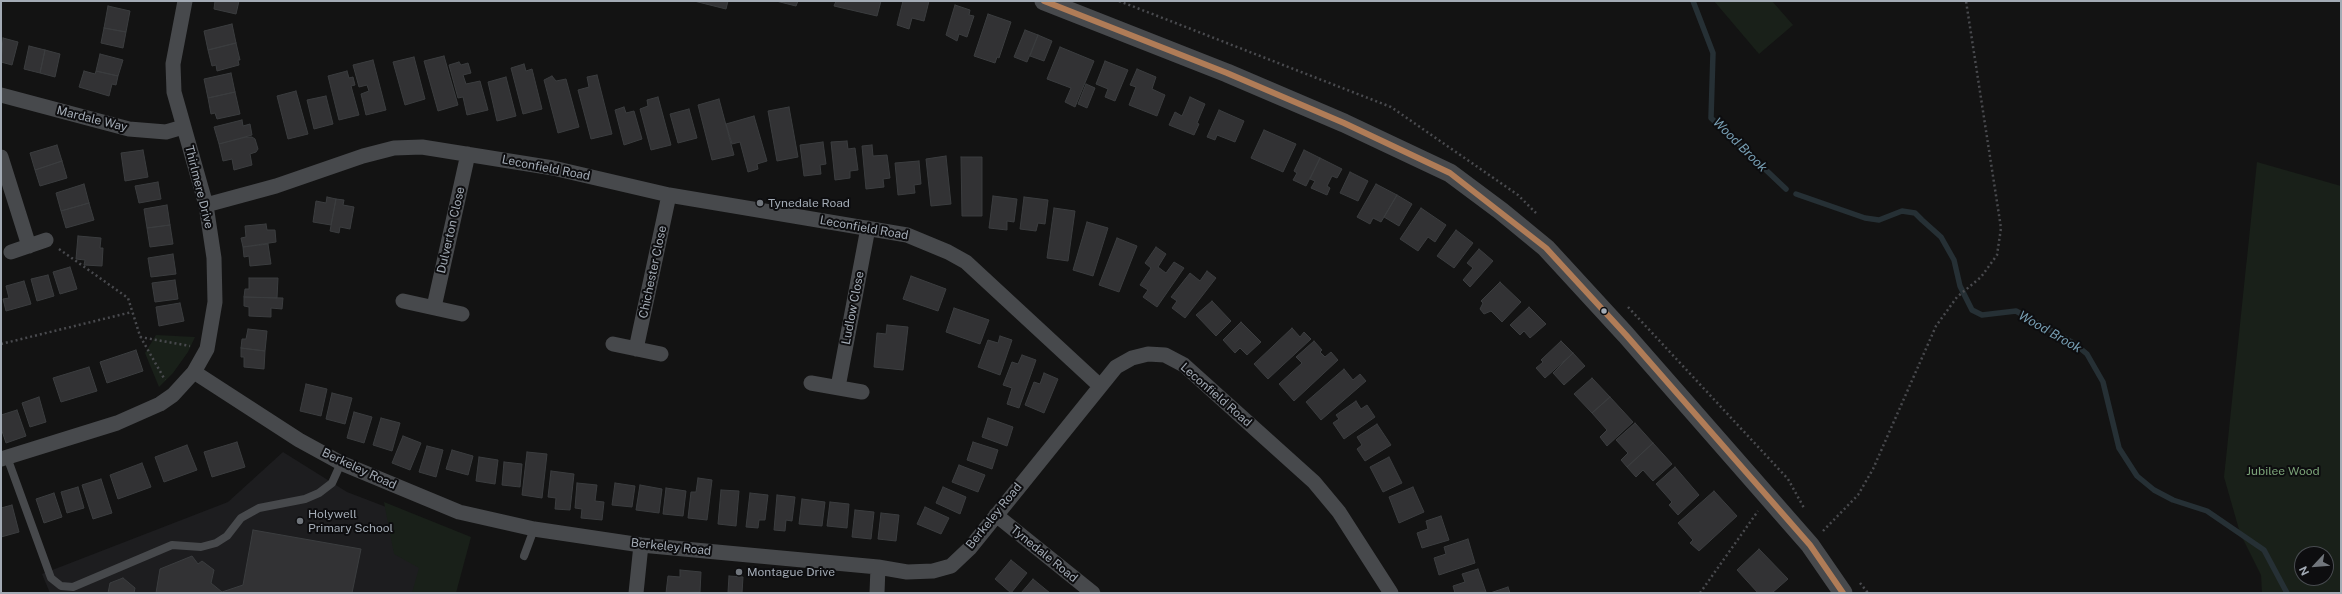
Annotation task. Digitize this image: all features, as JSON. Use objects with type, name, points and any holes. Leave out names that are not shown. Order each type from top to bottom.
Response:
[{"type":"street","name":"Thirlmere Drive","points":[[4,458],[117,423],[160,404],[173,395],[194,372],[207,349],[215,302],[214,258],[206,205],[174,92],[173,64],[185,1]]},
{"type":"street","points":[[1044,1],[1249,82],[1344,123],[1450,173],[1546,248],[1768,496],[1826,565],[1843,593]]},
{"type":"street","name":"Mardale Way","points":[[1,95],[129,129],[166,132],[183,127]]},
{"type":"street","name":"Leconfield Road","points":[[206,205],[276,186],[363,156],[394,148],[422,147],[552,168],[669,195],[907,235],[948,252],[966,262],[1100,386],[1116,368],[1132,358],[1148,354],[1165,355],[1184,365],[1314,482],[1339,512],[1391,593]]},
{"type":"street","name":"Dulverton Close","points":[[434,307],[468,154]]},
{"type":"street","points":[[1,157],[29,246]]},
{"type":"street","name":"Chichester Close","points":[[636,349],[669,195]]},
{"type":"street","name":"Ludlow Close","points":[[838,387],[868,228]]},
{"type":"street","points":[[11,252],[46,240]]},
{"type":"street","points":[[403,301],[462,314]]},
{"type":"street","points":[[613,344],[661,354]]},
{"type":"street","name":"Berkeley Road","points":[[194,372],[299,440],[341,463],[459,512],[534,529],[641,545],[878,567],[913,572],[933,571],[951,566],[970,548],[1100,386]]},
{"type":"street","points":[[811,383],[862,392]]},
{"type":"street","name":"Tynedale Road","points":[[996,515],[1093,593]]},
{"type":"street","points":[[636,593],[641,545]]},
{"type":"street","points":[[878,567],[878,593]]},
{"type":"lane","points":[[4,458],[51,578],[61,586],[75,590],[172,545],[201,547],[216,543],[227,536],[241,518],[259,508],[304,499],[319,494],[332,483],[341,463]]},
{"type":"lane","points":[[524,556],[534,529]]},
{"type":"path","points":[[1810,545],[1858,495],[1873,469],[1891,429],[1928,338],[1945,312],[1957,298],[1981,277],[1996,255],[2001,228],[1966,1]]},
{"type":"path","points":[[46,240],[128,298],[140,336],[173,395]]},
{"type":"path","points":[[1,344],[132,312]]},
{"type":"path","points":[[140,336],[207,349]]},
{"type":"path","points":[[1700,593],[1768,496]]},
{"type":"shaded area","name":"Holywell Primary School","points":[[283,452],[347,492],[467,538],[452,593],[50,593],[42,574],[228,502]]},
{"type":"green space","points":[[1714,1],[1772,1],[1793,25],[1759,54]]},
{"type":"green space","name":"Jubilee Wood","points":[[2257,162],[2341,186],[2341,593],[2262,593],[2261,575],[2240,533],[2224,477]]},
{"type":"green space","points":[[156,335],[195,337],[188,352],[173,373],[159,387],[145,353]]},
{"type":"green space","points":[[384,502],[471,537],[456,593],[412,593],[419,568],[394,554]]},
{"type":"building","points":[[215,1],[239,1],[236,14],[214,9]]},
{"type":"building","points":[[694,1],[728,1],[726,9]]},
{"type":"building","points":[[776,1],[798,1],[796,6]]},
{"type":"building","points":[[836,1],[881,1],[877,16],[834,6]]},
{"type":"building","points":[[903,1],[929,1],[924,21],[912,18],[909,29],[897,25]]},
{"type":"building","points":[[955,5],[970,10],[969,15],[974,16],[967,37],[959,34],[957,41],[946,35]]},
{"type":"building","points":[[108,6],[130,11],[126,32],[104,28]]},
{"type":"building","points":[[988,14],[1011,22],[999,58],[997,57],[995,63],[974,56]]},
{"type":"building","points":[[232,24],[236,43],[208,50],[204,31]]},
{"type":"building","points":[[104,28],[126,32],[123,48],[101,43]]},
{"type":"building","points":[[1025,30],[1038,35],[1027,62],[1014,57]]},
{"type":"building","points":[[1038,35],[1052,41],[1044,61],[1030,56]]},
{"type":"building","points":[[3,38],[18,42],[12,65],[1,62]]},
{"type":"building","points":[[236,43],[240,60],[238,60],[239,65],[217,71],[216,65],[212,66],[208,50]]},
{"type":"building","points":[[29,46],[45,50],[40,73],[24,69]]},
{"type":"building","points":[[1060,47],[1094,61],[1075,107],[1065,102],[1071,88],[1047,79]]},
{"type":"building","points":[[45,50],[60,54],[55,77],[40,73]]},
{"type":"building","points":[[100,54],[123,60],[118,76],[96,71]]},
{"type":"building","points":[[444,56],[458,105],[438,111],[424,61]]},
{"type":"building","points":[[414,57],[425,99],[405,105],[393,62]]},
{"type":"building","points":[[373,60],[386,110],[366,115],[361,94],[369,91],[367,85],[359,87],[353,65]]},
{"type":"building","points":[[1105,61],[1128,70],[1115,101],[1105,97],[1108,89],[1096,84]]},
{"type":"building","points":[[459,62],[461,65],[468,63],[471,73],[463,75],[466,84],[480,81],[488,110],[467,115],[463,97],[458,98],[449,65]]},
{"type":"building","points":[[524,64],[526,71],[532,69],[542,109],[523,114],[511,68]]},
{"type":"building","points":[[1137,69],[1156,77],[1152,89],[1165,95],[1157,116],[1129,105],[1136,87],[1130,85]]},
{"type":"building","points":[[84,71],[95,74],[96,71],[118,76],[116,85],[112,84],[109,96],[79,87]]},
{"type":"building","points":[[347,71],[349,78],[353,77],[355,85],[351,86],[359,115],[339,120],[328,76]]},
{"type":"building","points":[[231,73],[235,92],[208,98],[204,79]]},
{"type":"building","points":[[597,75],[612,134],[591,139],[578,90],[589,87],[587,77]]},
{"type":"building","points":[[552,76],[556,81],[566,79],[579,127],[558,133],[544,80]]},
{"type":"building","points":[[506,77],[516,116],[497,121],[488,82]]},
{"type":"building","points":[[1086,84],[1095,88],[1087,108],[1078,104]]},
{"type":"building","points":[[296,91],[308,134],[288,139],[277,96]]},
{"type":"building","points":[[235,92],[240,114],[217,119],[215,113],[211,114],[208,98]]},
{"type":"building","points":[[326,96],[333,124],[314,129],[307,100]]},
{"type":"building","points":[[658,97],[671,145],[651,150],[640,109],[648,106],[647,100]]},
{"type":"building","points":[[1190,97],[1205,104],[1194,135],[1169,125],[1175,112],[1182,116]]},
{"type":"building","points":[[719,99],[734,155],[712,160],[698,105]]},
{"type":"building","points":[[624,107],[626,113],[634,111],[642,139],[624,145],[615,110]]},
{"type":"building","points":[[789,107],[798,157],[777,161],[768,111]]},
{"type":"building","points":[[689,109],[697,138],[678,143],[670,114]]},
{"type":"building","points":[[1219,110],[1244,121],[1235,142],[1217,135],[1215,140],[1207,137]]},
{"type":"building","points":[[754,116],[767,161],[757,164],[758,169],[748,172],[740,142],[732,144],[726,124]]},
{"type":"building","points":[[242,120],[243,126],[250,124],[252,135],[219,144],[214,127]]},
{"type":"building","points":[[1264,130],[1296,144],[1283,172],[1251,158]]},
{"type":"building","points":[[246,137],[252,137],[255,139],[258,149],[256,152],[250,154],[252,165],[234,170],[232,159],[223,161],[219,144]]},
{"type":"building","points":[[847,141],[848,149],[855,148],[858,170],[850,171],[850,178],[835,180],[831,142]]},
{"type":"building","points":[[823,142],[826,164],[820,165],[821,174],[804,176],[800,145]]},
{"type":"building","points":[[57,145],[62,161],[35,170],[30,153]]},
{"type":"building","points":[[872,145],[873,156],[887,155],[890,178],[883,179],[884,187],[866,189],[862,146]]},
{"type":"building","points":[[143,150],[148,177],[125,181],[121,153]]},
{"type":"building","points":[[1304,150],[1320,158],[1306,186],[1293,180],[1297,173],[1294,171]]},
{"type":"building","points":[[946,156],[951,204],[931,206],[926,159]]},
{"type":"building","points":[[961,157],[982,157],[982,216],[962,216]]},
{"type":"building","points":[[1320,158],[1342,169],[1337,178],[1332,176],[1327,186],[1330,188],[1327,195],[1311,188],[1315,181],[1310,179]]},
{"type":"building","points":[[62,161],[67,178],[40,186],[35,170]]},
{"type":"building","points":[[919,161],[921,184],[914,185],[915,193],[898,195],[895,163]]},
{"type":"building","points":[[1350,172],[1368,181],[1358,201],[1340,193]]},
{"type":"building","points":[[158,182],[161,199],[139,203],[135,186]]},
{"type":"building","points":[[84,184],[89,203],[61,211],[56,193]]},
{"type":"building","points":[[1376,184],[1397,195],[1381,222],[1373,218],[1370,224],[1357,217]]},
{"type":"building","points":[[1397,195],[1412,204],[1399,226],[1384,217]]},
{"type":"building","points":[[993,196],[1017,199],[1014,222],[1007,221],[1007,230],[989,228]]},
{"type":"building","points":[[327,197],[336,199],[331,225],[313,222],[316,201],[326,203]]},
{"type":"building","points":[[1024,197],[1048,200],[1045,224],[1038,223],[1036,231],[1020,229]]},
{"type":"building","points":[[336,199],[344,200],[343,205],[354,207],[350,229],[340,227],[339,233],[330,231]]},
{"type":"building","points":[[89,203],[94,220],[66,228],[61,211]]},
{"type":"building","points":[[167,205],[170,225],[147,228],[144,209]]},
{"type":"building","points":[[1054,208],[1075,211],[1068,261],[1047,258]]},
{"type":"building","points":[[1421,208],[1446,225],[1435,242],[1428,237],[1418,251],[1400,239]]},
{"type":"building","points":[[1087,222],[1108,228],[1093,276],[1073,270]]},
{"type":"building","points":[[266,224],[267,230],[275,230],[276,242],[243,247],[241,238],[246,237],[245,226]]},
{"type":"building","points":[[170,225],[173,244],[150,247],[147,228]]},
{"type":"building","points":[[1456,230],[1473,243],[1454,268],[1437,256]]},
{"type":"building","points":[[78,236],[101,238],[100,248],[103,248],[102,266],[84,265],[85,260],[76,259]]},
{"type":"building","points":[[1117,238],[1137,246],[1119,292],[1099,285]]},
{"type":"building","points":[[268,244],[271,264],[250,266],[249,256],[244,257],[243,247]]},
{"type":"building","points":[[1156,247],[1166,254],[1158,267],[1166,273],[1174,262],[1184,268],[1157,307],[1143,297],[1148,290],[1140,285],[1151,268],[1145,263]]},
{"type":"building","points":[[1479,249],[1493,261],[1470,287],[1463,280],[1473,268],[1467,263]]},
{"type":"building","points":[[173,254],[176,274],[151,277],[148,258]]},
{"type":"building","points":[[70,267],[77,289],[60,294],[53,272]]},
{"type":"building","points":[[1207,271],[1216,278],[1185,318],[1172,308],[1177,301],[1171,297],[1190,273],[1200,281]]},
{"type":"building","points":[[48,275],[54,296],[37,301],[31,279]]},
{"type":"building","points":[[911,276],[946,289],[938,311],[903,299]]},
{"type":"building","points":[[249,278],[278,278],[277,298],[244,297],[245,289],[249,289]]},
{"type":"building","points":[[175,280],[178,299],[155,302],[152,283]]},
{"type":"building","points":[[24,281],[31,304],[6,311],[3,299],[9,298],[6,286]]},
{"type":"building","points":[[1500,282],[1521,302],[1502,322],[1491,311],[1484,314],[1480,309],[1483,303],[1481,301]]},
{"type":"building","points":[[244,297],[283,298],[282,309],[271,308],[271,317],[249,316],[249,307],[244,306]]},
{"type":"building","points":[[1212,301],[1231,321],[1216,336],[1196,315]]},
{"type":"building","points":[[180,303],[184,321],[159,326],[156,307]]},
{"type":"building","points":[[1529,307],[1546,324],[1530,338],[1524,331],[1520,335],[1510,325]]},
{"type":"building","points":[[954,308],[989,320],[980,344],[946,332]]},
{"type":"building","points":[[1241,322],[1261,342],[1247,355],[1240,348],[1235,353],[1223,340]]},
{"type":"building","points":[[887,325],[908,327],[903,370],[874,367],[877,333],[886,334]]},
{"type":"building","points":[[1292,328],[1300,337],[1304,332],[1311,339],[1268,379],[1254,364]]},
{"type":"building","points":[[248,329],[267,331],[265,351],[241,348],[242,339],[246,339]]},
{"type":"building","points":[[1000,336],[1012,340],[1000,375],[978,367],[988,340],[998,343]]},
{"type":"building","points":[[1314,341],[1322,350],[1320,352],[1325,357],[1331,352],[1338,360],[1294,401],[1279,384],[1302,363],[1296,357]]},
{"type":"building","points":[[1561,341],[1573,353],[1545,378],[1536,368],[1543,362],[1541,360]]},
{"type":"building","points":[[241,348],[265,351],[264,369],[244,367],[244,357],[241,357]]},
{"type":"building","points":[[136,350],[143,371],[107,383],[100,362]]},
{"type":"building","points":[[1573,353],[1585,366],[1564,385],[1553,373]]},
{"type":"building","points":[[1022,355],[1036,360],[1019,408],[1007,404],[1012,388],[1003,385],[1012,362],[1018,364]]},
{"type":"building","points":[[89,367],[97,391],[61,402],[53,378]]},
{"type":"building","points":[[1344,369],[1353,380],[1360,374],[1366,381],[1321,420],[1306,402]]},
{"type":"building","points":[[1044,373],[1058,379],[1044,413],[1025,405],[1034,382],[1040,384]]},
{"type":"building","points":[[1592,378],[1610,397],[1592,413],[1574,394]]},
{"type":"building","points":[[306,384],[327,389],[321,416],[300,411]]},
{"type":"building","points":[[332,393],[352,398],[345,424],[326,419]]},
{"type":"building","points":[[39,397],[46,422],[30,427],[22,403]]},
{"type":"building","points":[[1610,397],[1633,422],[1607,446],[1600,437],[1607,430],[1592,413]]},
{"type":"building","points":[[1356,401],[1361,409],[1367,405],[1375,417],[1344,439],[1333,423],[1339,419],[1336,415]]},
{"type":"building","points":[[17,410],[26,436],[6,443],[1,428],[1,415]]},
{"type":"building","points":[[354,412],[372,417],[364,443],[347,438]]},
{"type":"building","points":[[381,418],[400,423],[392,451],[373,445]]},
{"type":"building","points":[[988,418],[1013,427],[1007,446],[982,437]]},
{"type":"building","points":[[1635,423],[1653,443],[1627,467],[1621,460],[1628,453],[1616,440]]},
{"type":"building","points":[[1377,424],[1391,445],[1365,461],[1357,449],[1362,445],[1357,437]]},
{"type":"building","points":[[403,436],[421,443],[410,470],[392,463]]},
{"type":"building","points":[[237,442],[245,467],[212,477],[204,452]]},
{"type":"building","points":[[973,442],[998,450],[992,469],[967,460]]},
{"type":"building","points":[[1653,443],[1672,464],[1653,481],[1643,470],[1636,477],[1627,467]]},
{"type":"building","points":[[187,445],[197,470],[164,482],[155,457]]},
{"type":"building","points":[[427,446],[443,450],[436,477],[419,472]]},
{"type":"building","points":[[452,450],[473,456],[468,475],[446,469]]},
{"type":"building","points":[[527,452],[547,454],[542,498],[522,495]]},
{"type":"building","points":[[479,457],[498,460],[495,484],[476,481]]},
{"type":"building","points":[[1389,457],[1402,483],[1383,492],[1370,467]]},
{"type":"building","points":[[504,462],[522,464],[520,487],[502,485]]},
{"type":"building","points":[[142,463],[151,487],[118,499],[110,475]]},
{"type":"building","points":[[959,465],[985,475],[978,492],[952,482]]},
{"type":"building","points":[[1675,467],[1699,495],[1678,515],[1669,505],[1672,502],[1656,484]]},
{"type":"building","points":[[551,471],[574,474],[570,510],[555,509],[556,498],[548,497]]},
{"type":"building","points":[[698,478],[712,480],[707,520],[688,518],[691,492],[696,492]]},
{"type":"building","points":[[101,479],[112,513],[93,519],[82,485]]},
{"type":"building","points":[[577,483],[597,485],[595,501],[604,502],[602,520],[581,518],[582,509],[575,508]]},
{"type":"building","points":[[615,483],[635,486],[632,507],[612,505]]},
{"type":"building","points":[[640,485],[662,489],[659,513],[636,510]]},
{"type":"building","points":[[78,487],[84,508],[67,513],[61,492]]},
{"type":"building","points":[[943,487],[966,497],[960,514],[936,503]]},
{"type":"building","points":[[1413,487],[1424,512],[1399,523],[1389,497]]},
{"type":"building","points":[[666,488],[686,491],[683,516],[663,514]]},
{"type":"building","points":[[721,490],[739,491],[736,526],[718,524]]},
{"type":"building","points":[[1714,491],[1737,516],[1699,551],[1690,543],[1693,540],[1678,523]]},
{"type":"building","points":[[54,493],[62,517],[44,523],[36,499]]},
{"type":"building","points":[[750,493],[768,495],[765,520],[759,520],[758,528],[746,527]]},
{"type":"building","points":[[777,495],[795,497],[792,521],[786,520],[785,531],[774,530]]},
{"type":"building","points":[[802,499],[825,502],[822,526],[799,524]]},
{"type":"building","points":[[830,502],[849,504],[847,528],[827,526]]},
{"type":"building","points":[[12,505],[19,532],[1,537],[1,508]]},
{"type":"building","points":[[925,507],[949,518],[941,534],[917,524]]},
{"type":"building","points":[[855,510],[874,512],[871,539],[852,537]]},
{"type":"building","points":[[881,513],[899,515],[896,541],[878,539]]},
{"type":"building","points":[[1441,516],[1449,540],[1422,548],[1417,533],[1428,529],[1426,521]]},
{"type":"building","points":[[253,530],[361,549],[352,593],[156,593],[160,569],[192,556],[198,564],[202,561],[214,570],[211,583],[222,592],[243,585]]},
{"type":"building","points":[[1468,539],[1475,563],[1439,575],[1434,558],[1446,554],[1444,547]]},
{"type":"building","points":[[1759,549],[1788,579],[1772,593],[1758,593],[1737,570]]},
{"type":"building","points":[[1011,560],[1027,573],[1011,593],[995,579]]},
{"type":"building","points":[[1478,569],[1486,592],[1455,593],[1453,586],[1465,582],[1462,574]]},
{"type":"building","points":[[680,570],[701,572],[700,592],[666,593],[668,576],[680,577]]},
{"type":"building","points":[[729,576],[743,577],[742,593],[728,592]]},
{"type":"building","points":[[123,578],[135,588],[134,593],[108,593],[110,583]]},
{"type":"building","points":[[1033,579],[1050,593],[1021,593]]},
{"type":"building","points":[[1508,587],[1510,593],[1490,593]]},
{"type":"waterway","name":"Wood Brook","points":[[1693,1],[1713,53],[1711,118],[1786,189]]},
{"type":"waterway","name":"Wood Brook","points":[[1796,194],[1865,218],[1879,220],[1902,211],[1915,213],[1941,237],[1954,260],[1960,286],[1972,310],[1982,315],[2016,311],[2075,344],[2087,354],[2103,382],[2119,448],[2137,476],[2154,490],[2173,500],[2207,511],[2264,550],[2287,593]]},
{"type":"transit line","points":[[1044,1],[1227,73],[1344,123],[1450,173],[1546,248],[1626,335],[1810,545],[1843,593]]},
{"type":"place","name":"Tynedale Road","points":[[760,203]]},
{"type":"place","name":"Holywell Primary School","points":[[300,521]]},
{"type":"place","name":"Montague Drive","points":[[739,572]]}]
